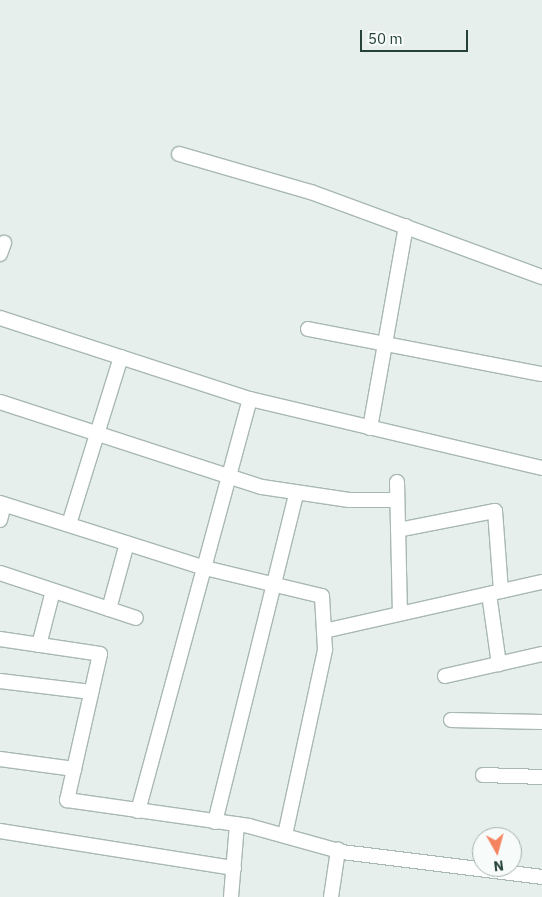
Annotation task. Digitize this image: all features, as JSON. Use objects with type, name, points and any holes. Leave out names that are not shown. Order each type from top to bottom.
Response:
[{"type":"street","points":[[179,154],[303,189],[542,277]]},
{"type":"street","points":[[370,428],[406,226]]},
{"type":"street","points":[[0,318],[250,399],[542,468]]},
{"type":"street","points":[[308,329],[385,342],[542,374]]},
{"type":"street","points":[[68,524],[121,357]]},
{"type":"street","points":[[138,811],[250,399]]},
{"type":"street","points":[[0,402],[229,476],[296,494],[397,500]]},
{"type":"street","points":[[397,482],[400,614]]},
{"type":"street","points":[[215,822],[296,494]]},
{"type":"street","points":[[0,520],[2,503],[205,568],[322,596],[324,631],[319,687],[285,835]]},
{"type":"street","points":[[398,530],[495,511],[495,593],[500,664]]},
{"type":"street","points":[[109,609],[127,543]]},
{"type":"street","points":[[0,573],[136,618]]},
{"type":"street","points":[[324,631],[542,582]]},
{"type":"street","points":[[40,645],[53,590]]},
{"type":"street","points":[[0,639],[100,654],[67,800],[237,824],[338,850],[542,877]]},
{"type":"street","points":[[445,676],[542,654]]},
{"type":"street","points":[[0,681],[91,692]]},
{"type":"street","points":[[451,720],[542,722]]},
{"type":"street","points":[[0,759],[74,769]]},
{"type":"street","points":[[483,775],[542,777]]},
{"type":"street","points":[[231,897],[237,824]]},
{"type":"street","points":[[0,831],[234,868]]},
{"type":"street","points":[[331,897],[338,850]]}]
